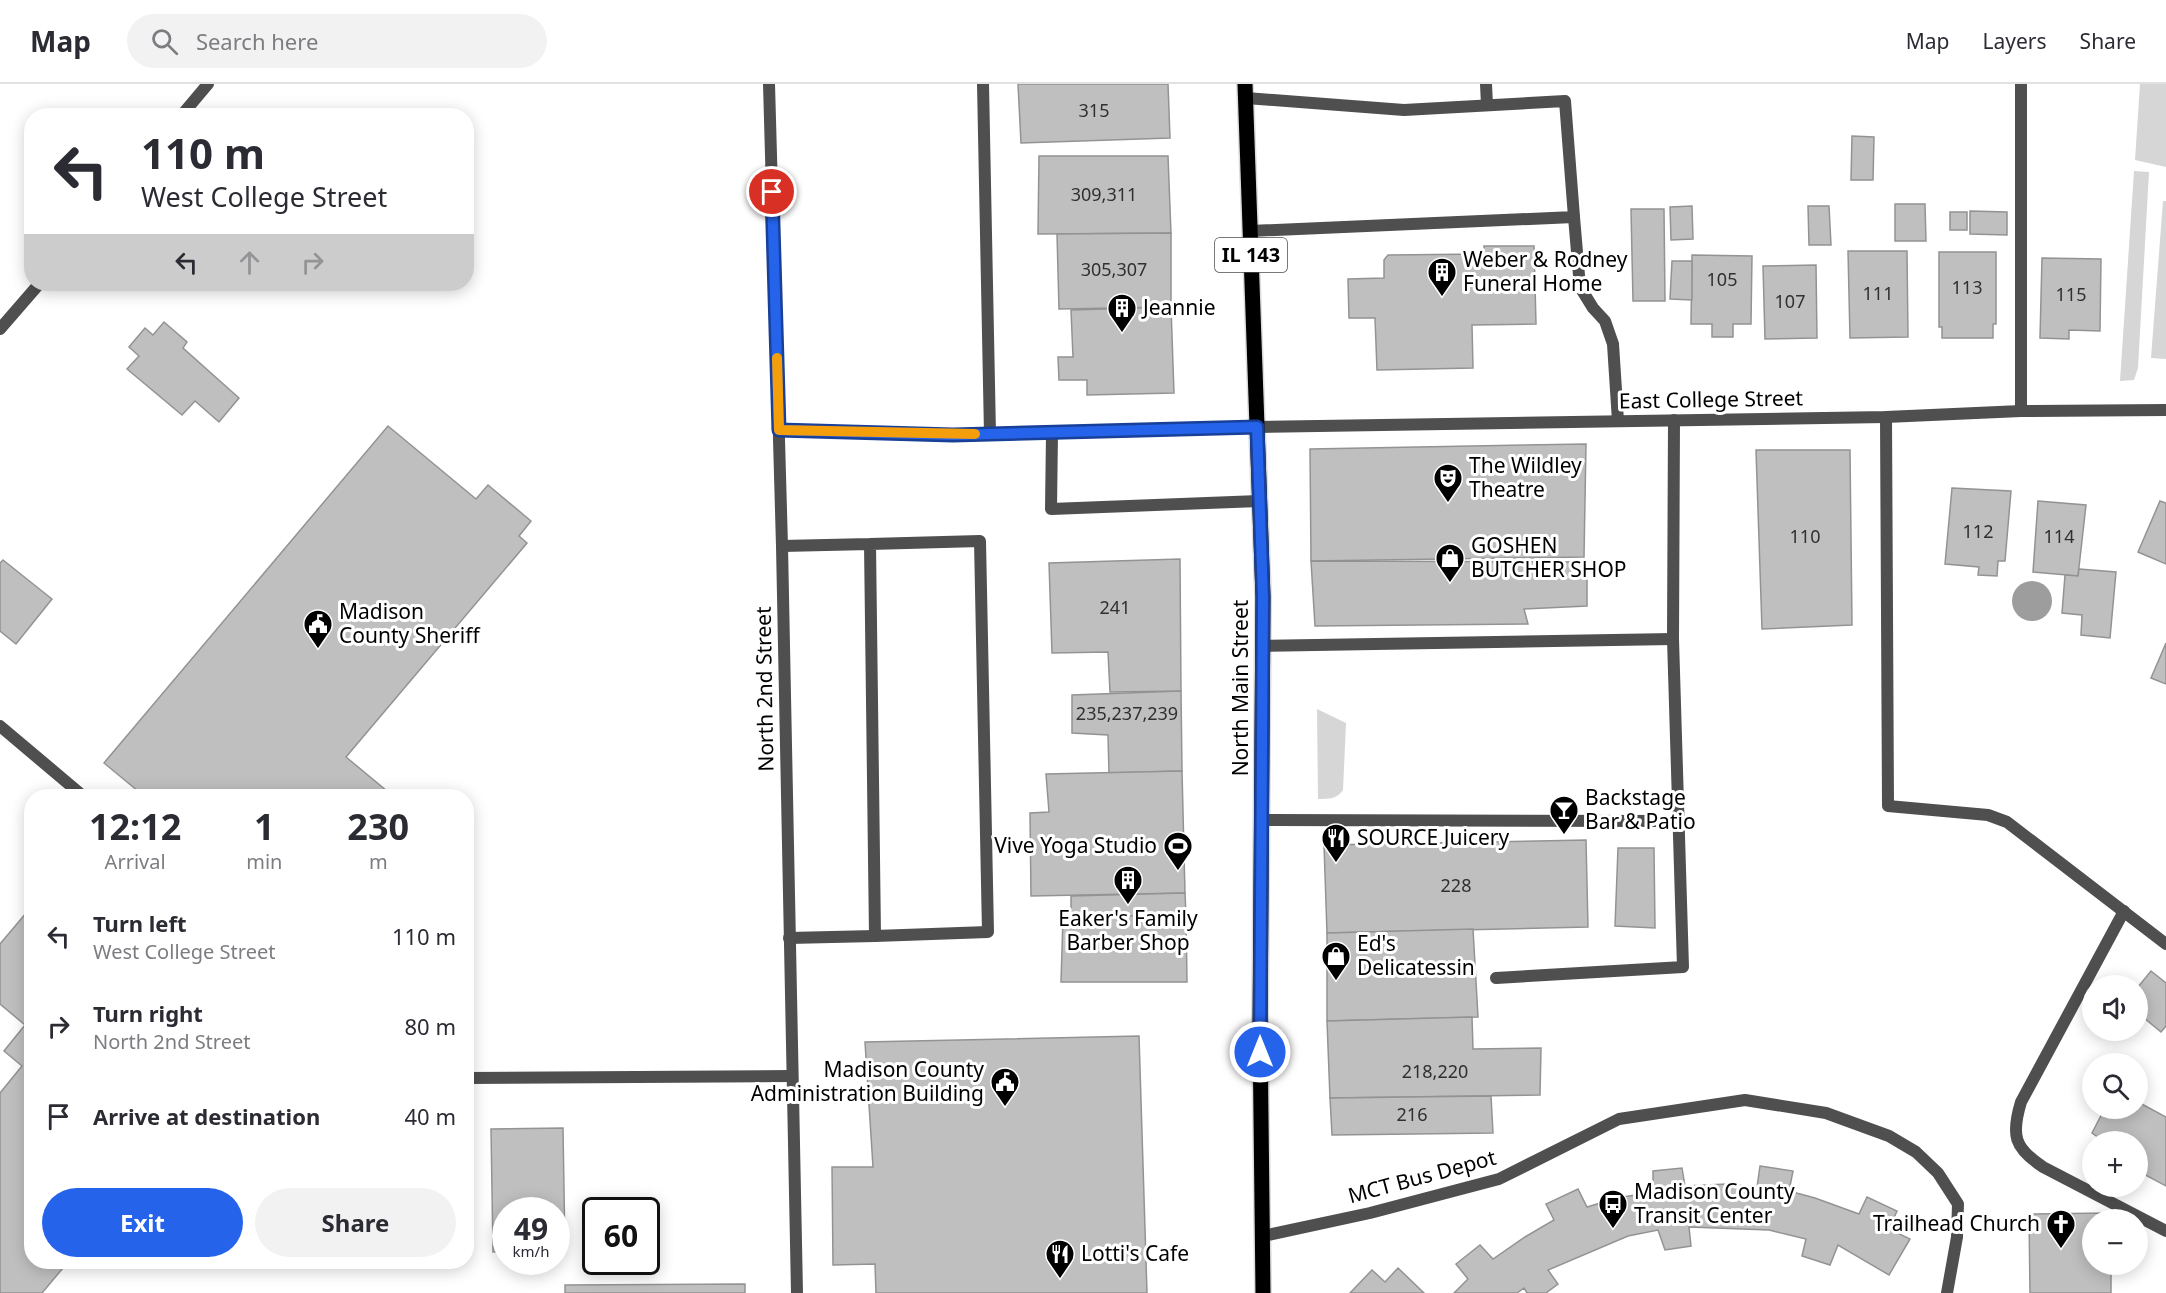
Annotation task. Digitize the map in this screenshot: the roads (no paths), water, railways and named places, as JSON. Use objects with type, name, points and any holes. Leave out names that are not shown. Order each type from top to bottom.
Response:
[{"type":"main road","name":"North Main Street","points":[[1246,91],[1262,646],[1260,1029],[1263,1293]]},
{"type":"street","points":[[188,108],[208,84]]},
{"type":"street","name":"North 2nd Street","points":[[769,84],[782,546],[797,1293]]},
{"type":"street","points":[[983,84],[990,434]]},
{"type":"street","points":[[1486,84],[1487,105]]},
{"type":"street","points":[[2021,84],[2021,411]]},
{"type":"street","points":[[1246,91],[1404,110],[1565,101],[1580,287],[1593,308],[1605,321],[1613,344],[1618,421]]},
{"type":"street","points":[[1250,231],[1574,217]]},
{"type":"street","points":[[0,329],[33,291]]},
{"type":"street","name":"East College Street","points":[[779,430],[990,434],[1257,427],[1886,417],[2021,411],[2166,410]]},
{"type":"street","points":[[1886,417],[1888,806],[1988,815],[2007,822],[2166,944]]},
{"type":"street","points":[[1496,978],[1683,967],[1673,639],[1674,420]]},
{"type":"street","points":[[1052,433],[1051,508],[1259,501]]},
{"type":"street","points":[[782,546],[980,541],[988,932],[789,938]]},
{"type":"street","points":[[870,544],[875,936]]},
{"type":"street","points":[[1262,646],[1673,639]]},
{"type":"street","points":[[0,726],[75,789]]},
{"type":"street","points":[[1261,820],[1678,821]]},
{"type":"street","points":[[2124,910],[2021,1102],[2016,1116],[2015,1135],[2025,1156],[2166,1231]]},
{"type":"street","points":[[474,1078],[792,1076]]},
{"type":"street","name":"MCT Bus Depot","points":[[1263,1236],[1370,1213],[1499,1179],[1619,1119],[1745,1100],[1826,1113],[1858,1124],[1889,1136],[1916,1152],[1931,1166],[1959,1204],[1957,1237],[1947,1293]]},
{"type":"place","name":"Weber & Rodney Funeral Home","points":[[1442,298]]},
{"type":"place","name":"Jeannie","points":[[1122,334]]},
{"type":"place","name":"The Wildley Theatre","points":[[1448,504]]},
{"type":"place","name":"GOSHEN BUTCHER SHOP","points":[[1450,584]]},
{"type":"place","name":"Madison County Sheriff","points":[[318,650]]},
{"type":"place","name":"Backstage Bar & Patio","points":[[1564,836]]},
{"type":"place","name":"SOURCE Juicery","points":[[1336,864]]},
{"type":"place","name":"Vive Yoga Studio","points":[[1178,872]]},
{"type":"place","name":"Eaker's Family Barber Shop","points":[[1128,906]]},
{"type":"place","name":"Ed's Delicatessin","points":[[1336,982]]},
{"type":"place","name":"Madison County Administration Building","points":[[1005,1108]]},
{"type":"place","name":"Madison County Transit Center","points":[[1613,1230]]},
{"type":"place","name":"Trailhead Church","points":[[2061,1250]]},
{"type":"place","name":"Lotti's Cafe","points":[[1060,1280]]}]
